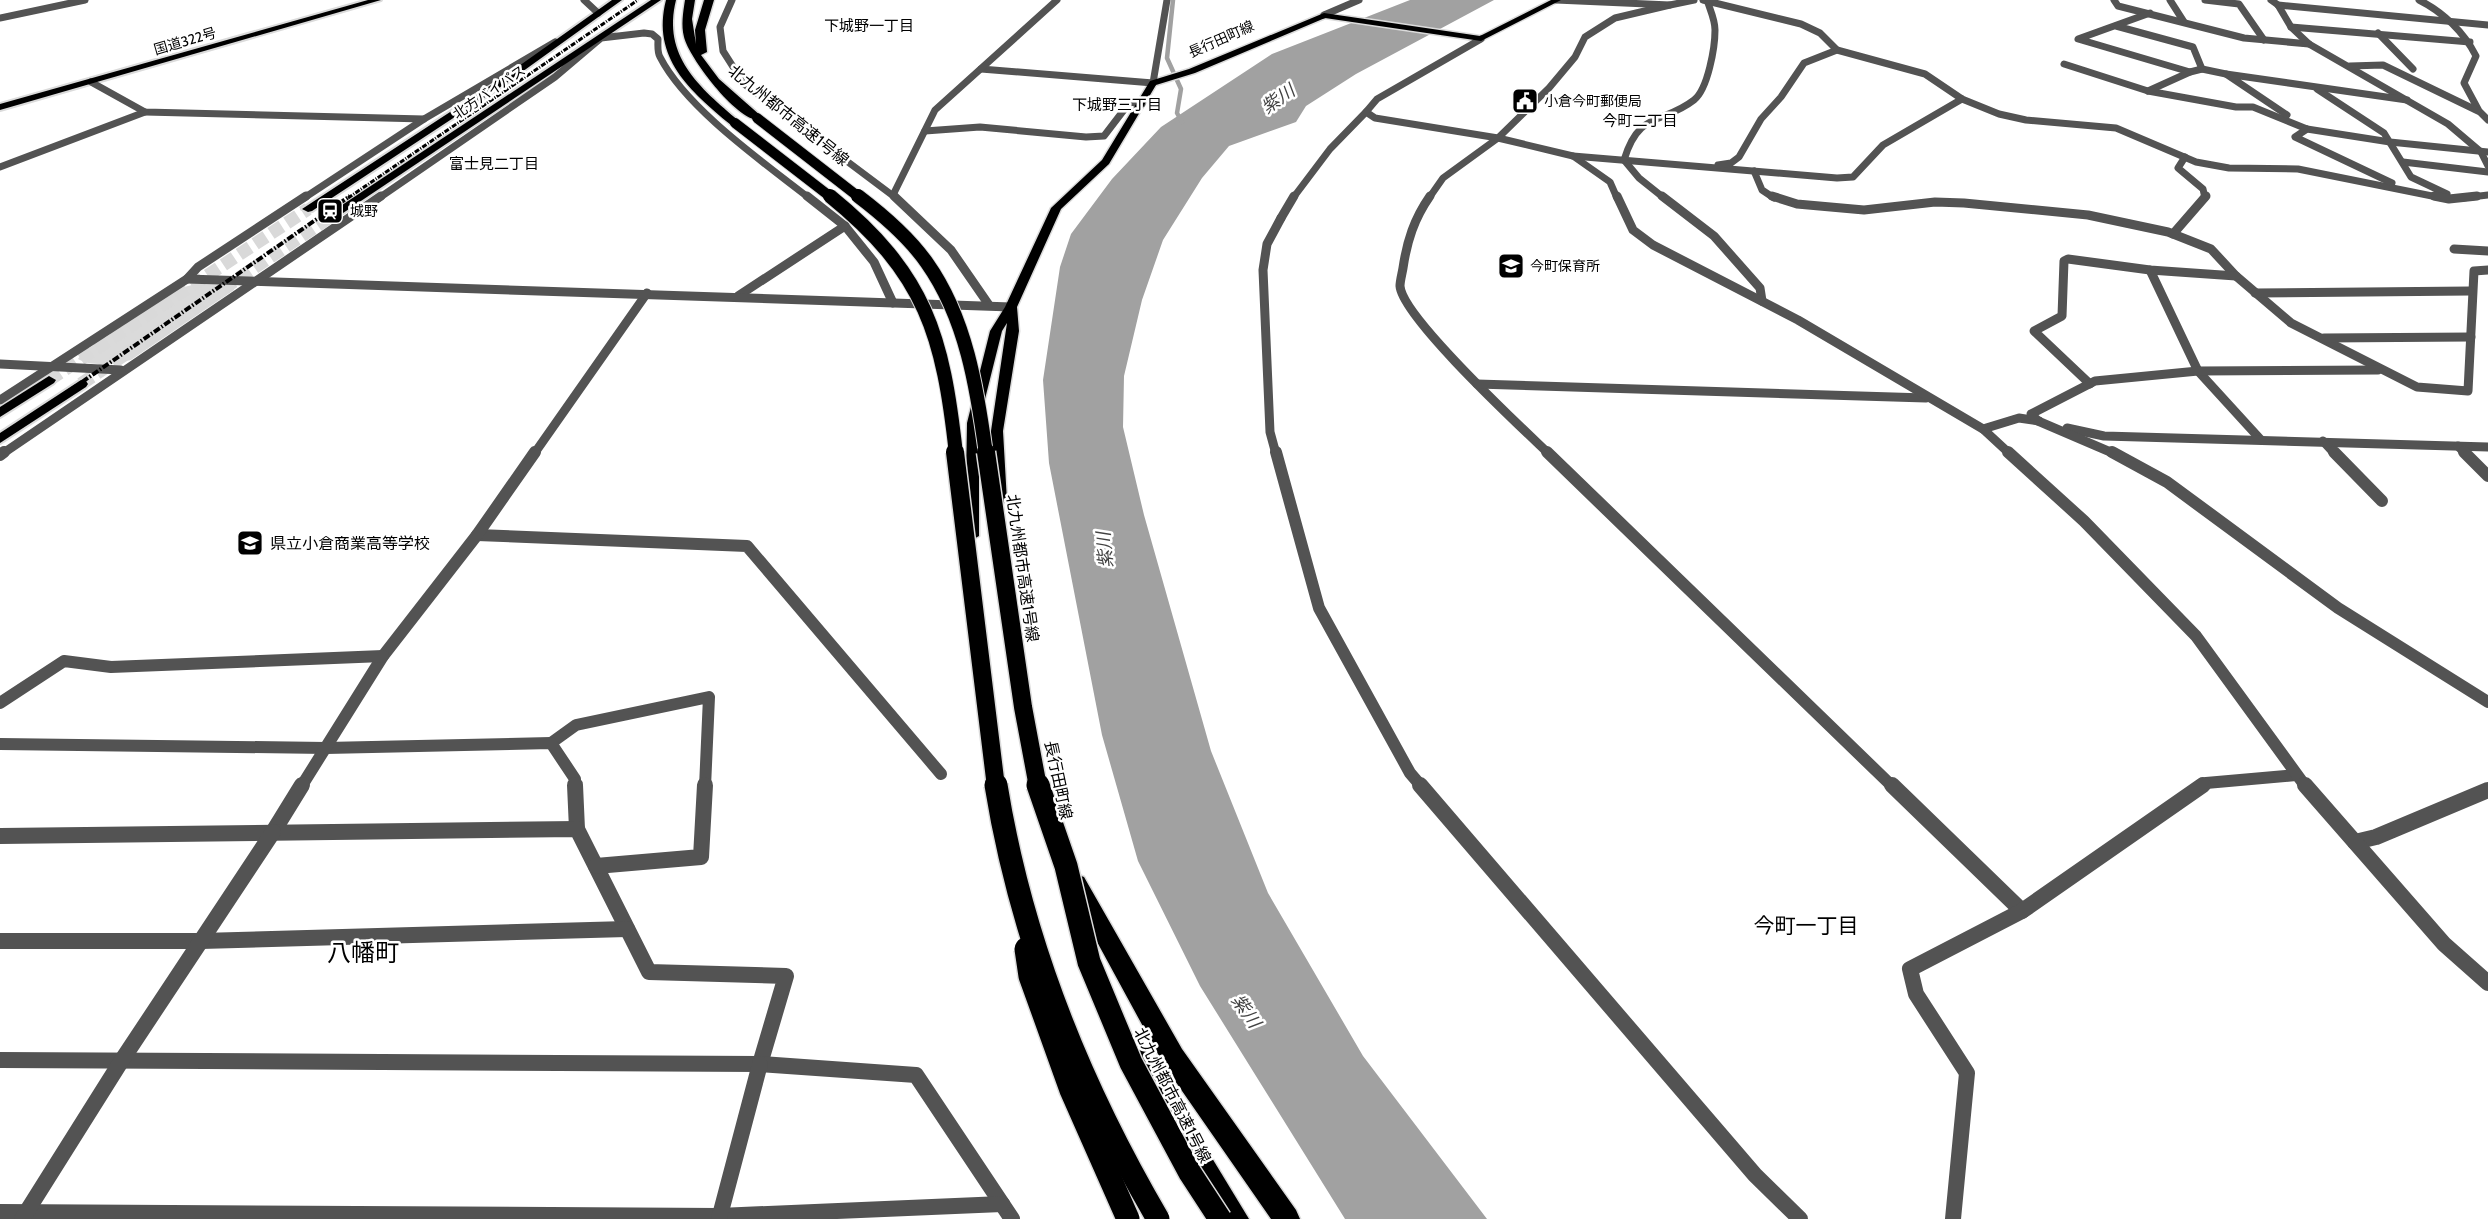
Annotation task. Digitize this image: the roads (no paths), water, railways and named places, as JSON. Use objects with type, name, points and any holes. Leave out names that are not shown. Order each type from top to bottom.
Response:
[{"type":"highway","name":"国道322号","points":[[0,107],[377,0]]},
{"type":"highway","name":"北方バイパス","points":[[308,208],[505,80],[561,38],[618,0]]},
{"type":"highway","name":"北方バイパス","points":[[339,211],[657,0]]},
{"type":"highway","points":[[663,0],[661,20],[681,69],[712,104],[879,240],[901,266],[931,324],[944,367],[950,402],[985,713],[1030,976],[1071,1090],[1128,1219]]},
{"type":"highway","points":[[668,37],[666,20],[671,0]]},
{"type":"highway","name":"北九州都市高速1号線","points":[[690,0],[686,18],[687,35],[693,51],[718,85],[902,233],[932,270],[946,294],[961,329],[972,364],[1021,695],[1036,780],[1066,866],[1089,962],[1131,1063],[1191,1173],[1220,1219]]},
{"type":"highway","points":[[709,0],[699,30],[701,50],[710,67],[757,118]]},
{"type":"highway","points":[[0,413],[51,373]]},
{"type":"highway","points":[[0,439],[81,384]]},
{"type":"highway","points":[[1066,866],[1173,1057],[1287,1219]]},
{"type":"highway","points":[[1014,875],[1044,976],[1083,1079],[1156,1219]]},
{"type":"main road","points":[[1477,38],[1556,0]]},
{"type":"main road","name":"長行田町線","points":[[1156,1219],[1109,1140],[1040,974],[1006,863],[971,637],[973,423],[996,331],[1011,307],[1056,208],[1106,162],[1153,83],[1192,71],[1324,15],[1477,38]]},
{"type":"main road","name":"長行田町線","points":[[1011,307],[1013,331],[997,431],[1006,616],[1045,817],[1132,1044],[1238,1219]]},
{"type":"street","points":[[0,18],[85,0]]},
{"type":"street","points":[[584,0],[598,13]]},
{"type":"street","points":[[732,0],[720,27],[723,51],[744,84],[893,195],[951,250],[989,305]]},
{"type":"street","points":[[893,195],[935,110],[1057,0]]},
{"type":"street","points":[[981,69],[1153,83],[1167,0]]},
{"type":"street","points":[[1324,15],[1359,0]]},
{"type":"street","points":[[1556,0],[1670,5]]},
{"type":"street","points":[[1694,0],[1615,18],[1585,37],[1564,72],[1498,138],[1443,178],[1418,213],[1407,240],[1400,288],[1412,309],[1432,335],[1477,384],[2022,911]]},
{"type":"street","points":[[2114,0],[2118,6],[2184,22],[2206,36],[2309,44]]},
{"type":"street","points":[[2170,0],[2184,22]]},
{"type":"street","points":[[2205,0],[2239,4],[2264,40]]},
{"type":"street","points":[[2271,0],[2278,5],[2291,27],[2309,44],[2448,124],[2485,152],[2488,166]]},
{"type":"street","points":[[2419,0],[2429,4],[2470,42],[2476,56],[2464,83],[2479,111],[2488,120]]},
{"type":"street","points":[[1706,1],[1802,24],[1820,33],[1837,50],[1925,74],[1962,99],[1999,114],[2026,120],[2126,130],[2196,162],[2229,168],[2298,169],[2449,199],[2488,195]]},
{"type":"street","points":[[1624,160],[1628,142],[1653,118],[1696,99],[1706,78],[1716,28],[1706,1]]},
{"type":"street","points":[[2278,5],[2488,25]]},
{"type":"street","points":[[2150,13],[2078,39],[2190,72]]},
{"type":"street","points":[[2116,26],[2193,47]]},
{"type":"street","points":[[2291,27],[2470,42]]},
{"type":"street","points":[[0,455],[121,370],[240,290],[259,280],[555,77],[601,38],[635,33],[652,34],[658,39],[658,55],[682,90],[745,148],[845,226],[874,262],[893,303]]},
{"type":"street","points":[[2378,33],[2413,69]]},
{"type":"street","points":[[2193,47],[2206,36]]},
{"type":"street","points":[[0,400],[51,373],[187,279],[198,267],[424,119],[561,38]]},
{"type":"street","points":[[1477,38],[1377,99],[1331,146],[1300,184],[1267,243],[1263,270],[1270,432],[1319,608],[1410,773],[1755,1175],[1800,1219]]},
{"type":"street","points":[[2193,47],[2202,69]]},
{"type":"street","points":[[1708,167],[1731,163],[1739,157],[1761,119],[1781,97],[1804,63],[1837,50]]},
{"type":"street","points":[[2064,64],[2148,91],[2236,107],[2253,106],[2307,129],[2390,142],[2485,152]]},
{"type":"street","points":[[2349,66],[2383,65],[2479,111],[2488,112]]},
{"type":"street","points":[[2148,91],[2202,69],[2407,100]]},
{"type":"street","points":[[2226,74],[2307,129]]},
{"type":"street","points":[[91,82],[145,112]]},
{"type":"street","points":[[2314,87],[2384,133],[2411,177],[2457,198]]},
{"type":"street","points":[[1366,112],[1375,118],[1498,138],[1573,156],[1837,178],[1853,177],[1883,145],[1962,99]]},
{"type":"street","points":[[925,130],[980,126],[1086,137],[1104,136],[1130,102],[1142,104]]},
{"type":"street","points":[[0,167],[145,112],[424,119]]},
{"type":"street","points":[[2307,129],[2295,137],[2412,192]]},
{"type":"street","points":[[1573,156],[1610,182],[1633,230],[1653,245],[1798,320],[1926,398],[1983,429],[2084,521],[2196,636],[2296,775],[2444,944],[2488,983]]},
{"type":"street","points":[[2173,234],[2206,196],[2203,189],[2178,168],[2185,157]]},
{"type":"street","points":[[1624,160],[1639,178],[1714,236],[1760,288],[1762,301]]},
{"type":"street","points":[[2403,162],[2488,172]]},
{"type":"street","points":[[1754,171],[1762,189],[1775,198],[1797,204],[1864,210],[1935,202],[1964,203],[2088,215],[2173,234],[2211,249],[2236,276],[2291,323],[2417,387],[2468,391],[2472,369],[2470,291],[2474,270],[2488,270]]},
{"type":"street","points":[[738,296],[845,226]]},
{"type":"street","points":[[2454,249],[2488,251]]},
{"type":"street","points":[[2090,384],[2034,331],[2062,316],[2064,261],[2067,259],[2150,270],[2236,276]]},
{"type":"street","points":[[2150,270],[2198,371],[2261,440]]},
{"type":"street","points":[[187,279],[1011,307]]},
{"type":"street","points":[[2255,293],[2470,291]]},
{"type":"street","points":[[24,1215],[122,1060],[273,832],[383,656],[477,535],[646,293]]},
{"type":"street","points":[[2320,338],[2470,337]]},
{"type":"street","points":[[0,364],[51,373],[121,370]]},
{"type":"street","points":[[2382,370],[2198,371],[2095,381],[2031,414],[2038,421],[2108,450],[2167,482],[2338,608],[2488,702]]},
{"type":"street","points":[[1477,384],[1926,398]]},
{"type":"street","points":[[1983,429],[2019,418],[2104,436],[2488,447]]},
{"type":"street","points":[[2323,441],[2382,501]]},
{"type":"street","points":[[2457,446],[2488,476]]},
{"type":"street","points":[[477,535],[747,546],[941,774]]},
{"type":"street","points":[[0,704],[64,661],[111,667],[383,656]]},
{"type":"street","points":[[0,744],[326,748],[552,742],[576,725],[709,697],[701,856],[597,866]]},
{"type":"street","points":[[552,742],[574,779],[578,829],[649,972],[786,976],[719,1218]]},
{"type":"street","points":[[1953,1219],[1967,1073],[1916,994],[1910,969],[2022,911],[2206,783],[2296,775]]},
{"type":"street","points":[[2355,842],[2376,837],[2488,790]]},
{"type":"street","points":[[0,836],[578,829]]},
{"type":"street","points":[[0,940],[201,941],[627,929]]},
{"type":"street","points":[[0,1060],[760,1064],[916,1075],[1007,1212]]},
{"type":"street","points":[[0,1212],[24,1215],[719,1218],[1007,1212]]},
{"type":"water","name":"紫川","points":[[1410,0],[1494,0],[1356,74],[1306,106],[1296,122],[1229,146],[1202,178],[1163,240],[1142,300],[1124,376],[1123,427],[1144,515],[1211,751],[1268,893],[1363,1056],[1487,1219],[1345,1219],[1200,986],[1138,861],[1102,735],[1049,463],[1043,380],[1060,267],[1071,234],[1112,179],[1161,127],[1272,54]]},
{"type":"waterway","points":[[1173,0],[1167,58],[1181,89],[1177,113],[1182,122]]},
{"type":"tunnel","points":[[49,380],[308,209]]},
{"type":"tunnel","points":[[81,384],[339,211]]},
{"type":"railway","points":[[348,198],[638,0]]},
{"type":"railway","points":[[0,439],[350,196]]},
{"type":"place","name":"小倉今町郵便局","points":[[1525,101]]},
{"type":"place","name":"城野","points":[[330,211]]},
{"type":"place","name":"今町保育所","points":[[1511,266]]},
{"type":"place","name":"県立小倉商業高等学校","points":[[250,543]]},
{"type":"district","name":"下城野一丁目","points":[[869,26]]},
{"type":"district","name":"下城野三丁目","points":[[1117,105]]},
{"type":"district","name":"今町二丁目","points":[[1640,121]]},
{"type":"district","name":"富士見二丁目","points":[[494,164]]},
{"type":"district","name":"今町一丁目","points":[[1806,926]]},
{"type":"district","name":"八幡町","points":[[363,953]]}]
